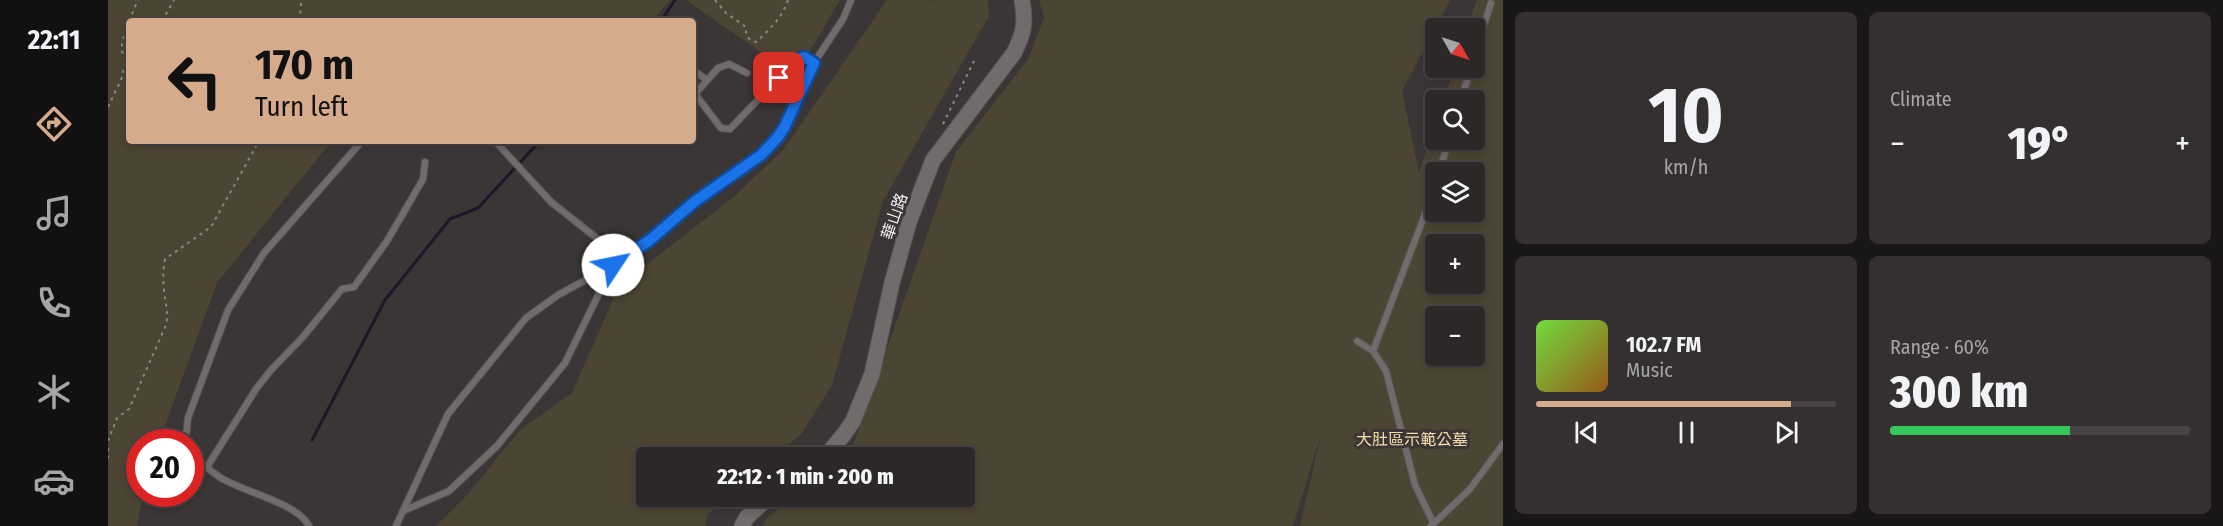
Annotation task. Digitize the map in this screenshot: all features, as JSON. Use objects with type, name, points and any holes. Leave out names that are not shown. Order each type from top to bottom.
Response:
[{"type":"street","name":"華山路","points":[[833,447],[853,421],[872,374],[892,283],[909,222],[933,160],[1014,53],[1025,25],[1022,0]]},
{"type":"street","points":[[742,526],[747,517],[758,507]]},
{"type":"lane","points":[[396,526],[448,414],[526,318],[558,295],[613,265],[650,240],[694,202],[761,155],[785,126],[814,63],[843,19],[851,0]]},
{"type":"lane","points":[[1485,22],[1491,3]]},
{"type":"lane","points":[[696,95],[721,128],[730,129],[795,61],[804,57],[814,63]]},
{"type":"lane","points":[[696,93],[718,68],[729,64],[747,73]]},
{"type":"lane","points":[[696,72],[707,80]]},
{"type":"lane","points":[[187,429],[188,418],[228,309],[264,253],[359,144]]},
{"type":"lane","points":[[402,511],[449,491],[504,438],[565,363],[613,265],[613,251],[551,202],[498,144]]},
{"type":"lane","points":[[207,467],[256,389],[271,370],[302,338],[342,289],[354,286],[369,267],[423,179],[425,162]]},
{"type":"lane","points":[[1373,351],[1425,213]]},
{"type":"lane","points":[[1357,341],[1373,351],[1386,371],[1415,485],[1432,524],[1470,489],[1503,444]]},
{"type":"lane","points":[[204,464],[219,477],[300,514],[309,526]]},
{"type":"path","points":[[130,18],[138,0]]},
{"type":"path","points":[[164,18],[174,0]]},
{"type":"path","points":[[300,18],[301,0]]},
{"type":"path","points":[[715,0],[726,13],[744,25],[750,40],[756,42],[773,26],[784,11],[788,0]]},
{"type":"path","points":[[126,30],[122,42],[122,52],[126,55]]},
{"type":"path","points":[[940,129],[974,61]]},
{"type":"path","points":[[108,107],[121,80],[126,63]]},
{"type":"path","points":[[108,441],[117,418],[129,409],[166,325],[168,314],[163,272],[165,259],[211,227],[257,144]]},
{"type":"path","points":[[108,448],[108,458]]},
{"type":"green space","points":[[108,0],[670,0],[655,18],[126,18],[126,144],[331,144],[217,283],[164,429],[126,429],[126,507],[141,507],[137,526],[108,526]]},
{"type":"green space","points":[[686,0],[840,0],[795,76]]},
{"type":"green space","points":[[887,0],[933,0],[933,3],[935,0],[988,0],[989,16],[883,201],[832,385],[802,433],[786,447],[636,447],[636,507],[717,507],[707,515],[706,526],[436,526],[469,493],[520,430],[572,393],[619,286],[736,195],[784,149]]},
{"type":"green space","name":"大肚區示範公墓","points":[[1039,0],[1450,0],[1441,18],[1425,18],[1425,47],[1402,91],[1419,173],[1427,150],[1485,150],[1485,90],[1447,90],[1451,78],[1485,78],[1485,18],[1471,18],[1477,0],[1503,0],[1503,526],[1300,526],[1322,431],[1293,526],[763,526],[769,515],[782,507],[975,507],[975,447],[853,447],[956,152],[1028,59],[1044,18]]},
{"type":"waterway","points":[[663,18],[675,0]]},
{"type":"waterway","points":[[312,440],[385,300],[450,219],[478,208],[537,144]]},
{"type":"route","points":[[613,265],[650,240],[694,202],[750,164],[778,137],[814,63],[804,57],[795,61],[779,78]]}]
